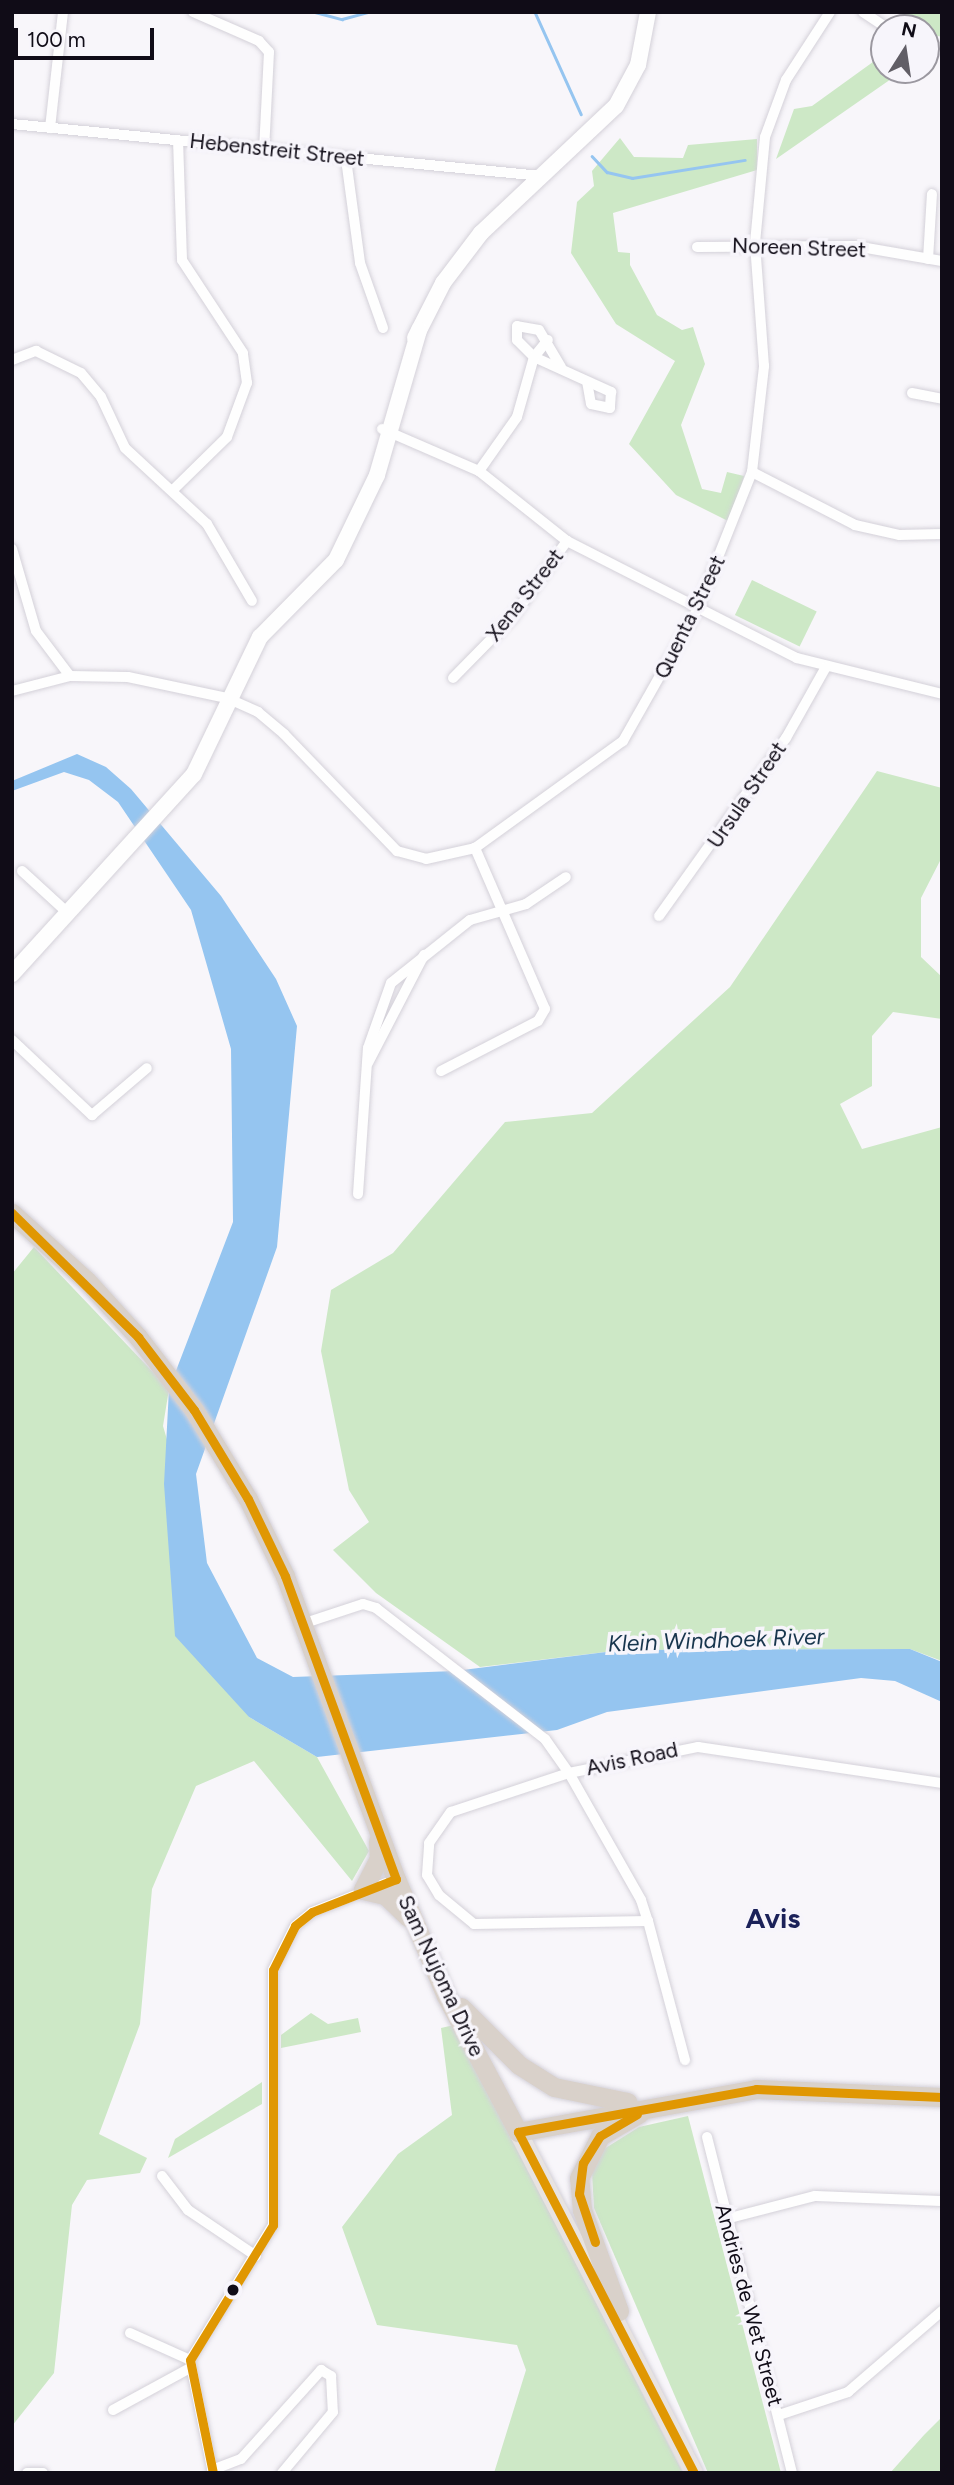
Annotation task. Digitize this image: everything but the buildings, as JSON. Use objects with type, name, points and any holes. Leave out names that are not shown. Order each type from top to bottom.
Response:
[{"type":"highway","name":"Sam Nujoma Drive","points":[[12,1198],[98,1280],[138,1337]]},
{"type":"highway","name":"Sam Nujoma Drive","points":[[12,1213],[88,1281],[138,1337],[163,1368],[227,1462],[266,1534],[318,1667],[372,1819],[416,1926],[521,2131]]},
{"type":"highway","points":[[372,1819],[379,1858],[363,1890],[390,1898],[416,1926]]},
{"type":"highway","points":[[445,1984],[461,2007],[521,2131],[666,2101],[756,2089],[942,2097]]},
{"type":"highway","points":[[461,2007],[519,2065],[554,2087],[604,2100],[666,2101]]},
{"type":"highway","points":[[619,2311],[582,2210],[579,2178],[600,2136],[666,2101]]},
{"type":"main road","name":"Sam Nujoma Drive","points":[[521,2131],[619,2311],[668,2423]]},
{"type":"main road","name":"Sam Nujoma Drive","points":[[521,2131],[694,2473]]},
{"type":"street","points":[[50,128],[64,12]]},
{"type":"street","points":[[193,12],[259,41],[269,52],[264,150]]},
{"type":"street","points":[[12,974],[174,797],[205,757],[227,698],[260,637],[336,560],[358,520],[419,330],[466,251],[615,106],[638,65],[648,12]]},
{"type":"street","name":"Quenta Street","points":[[12,691],[70,677],[128,677],[227,698],[275,726],[397,851],[426,859],[475,848],[623,741],[696,610],[752,472],[764,366],[755,243],[765,137],[775,105],[830,12]]},
{"type":"street","name":"Hebenstreit Street","points":[[12,124],[346,159],[541,176]]},
{"type":"street","points":[[175,488],[227,437],[247,383],[243,353],[182,260],[178,140]]},
{"type":"street","points":[[346,159],[360,263],[383,328]]},
{"type":"street","points":[[928,259],[932,194]]},
{"type":"street","name":"Noreen Street","points":[[697,247],[755,243],[855,246],[942,261]]},
{"type":"street","points":[[561,367],[548,340],[528,323],[517,326],[517,341],[534,357],[561,367],[587,382]]},
{"type":"street","points":[[479,471],[517,417],[534,357],[548,340]]},
{"type":"street","points":[[12,359],[36,351],[61,358],[81,373],[101,397],[125,448],[175,488],[222,546],[252,601]]},
{"type":"street","points":[[912,393],[942,399]]},
{"type":"street","points":[[386,430],[479,471],[567,541],[696,610],[826,667],[942,694]]},
{"type":"street","points":[[752,472],[874,531],[942,534]]},
{"type":"street","name":"Xena Street","points":[[453,678],[512,618],[567,541]]},
{"type":"street","points":[[12,549],[36,631],[70,677]]},
{"type":"street","name":"Ursula Street","points":[[659,916],[786,738],[826,667]]},
{"type":"street","points":[[441,1071],[543,1016],[546,1001],[475,848]]},
{"type":"street","points":[[22,871],[69,914]]},
{"type":"street","points":[[358,1194],[368,1063],[374,1027],[391,984],[470,920],[540,897],[566,877]]},
{"type":"street","points":[[368,1063],[388,1032],[424,955]]},
{"type":"street","points":[[374,1027],[388,1032]]},
{"type":"street","points":[[12,1040],[90,1115],[147,1068]]},
{"type":"street","name":"Avis Road","points":[[302,1625],[363,1604],[376,1608],[545,1739],[569,1773],[698,1747],[942,1783]]},
{"type":"street","points":[[648,1921],[474,1923],[439,1895],[427,1875],[429,1843],[450,1812],[569,1773],[628,1872],[648,1921],[685,2060]]},
{"type":"street","points":[[113,2410],[190,2364],[256,2256],[274,2217],[273,1970],[295,1926],[363,1890],[396,1879]]},
{"type":"street","name":"Andries de Wet Street","points":[[707,2137],[792,2473]]},
{"type":"street","points":[[162,2176],[188,2210],[256,2256]]},
{"type":"street","points":[[726,2219],[815,2196],[942,2201]]},
{"type":"street","points":[[779,2415],[848,2392],[942,2311]]},
{"type":"street","points":[[130,2333],[190,2364]]},
{"type":"street","points":[[190,2364],[213,2471],[236,2468],[321,2370],[331,2376],[333,2412],[282,2473]]},
{"type":"street","points":[[27,2473],[43,2473]]},
{"type":"green space","points":[[899,12],[942,12],[942,37],[940,14]]},
{"type":"green space","points":[[870,64],[870,84],[884,84],[776,159],[794,109],[812,106]]},
{"type":"green space","points":[[620,138],[634,157],[683,158],[688,145],[757,139],[757,170],[613,213],[618,252],[630,253],[630,265],[657,315],[682,330],[693,327],[705,364],[681,425],[702,489],[721,493],[727,472],[744,476],[732,523],[676,495],[629,444],[675,361],[616,324],[571,253],[577,202],[594,186],[592,171]]},
{"type":"green space","points":[[752,580],[817,612],[800,647],[735,615]]},
{"type":"green space","points":[[877,771],[942,788],[942,857],[921,898],[921,957],[942,977],[942,1019],[893,1012],[872,1036],[872,1086],[840,1104],[862,1149],[942,1127],[942,1661],[910,1649],[622,1650],[480,1667],[376,1593],[333,1550],[369,1522],[349,1490],[321,1351],[331,1290],[393,1253],[505,1122],[592,1113],[730,987]]},
{"type":"green space","points":[[34,1247],[169,1389],[163,1426],[249,1717],[317,1757],[369,1851],[352,1881],[254,1761],[196,1786],[152,1889],[140,2024],[99,2134],[147,2158],[140,2173],[87,2180],[72,2205],[54,2373],[12,2426],[12,1274]]},
{"type":"green space","points":[[311,2013],[328,2024],[358,2018],[361,2032],[281,2048],[281,2035]]},
{"type":"green space","points":[[454,2025],[683,2473],[494,2473],[526,2370],[517,2345],[377,2325],[342,2227],[398,2154],[452,2115],[441,2028]]},
{"type":"green space","points":[[262,2082],[262,2104],[168,2158],[175,2139]]},
{"type":"green space","points":[[688,2116],[781,2473],[708,2473],[594,2208],[592,2173],[604,2149],[639,2127]]},
{"type":"green space","points":[[942,2417],[942,2473],[890,2473],[924,2435]]},
{"type":"water","points":[[77,754],[106,767],[131,789],[221,896],[276,979],[297,1026],[277,1247],[196,1474],[207,1563],[257,1658],[293,1677],[455,1671],[622,1650],[910,1649],[942,1662],[942,1702],[895,1681],[861,1678],[607,1712],[557,1730],[317,1757],[249,1717],[175,1636],[164,1484],[169,1389],[233,1222],[231,1049],[191,910],[118,802],[89,780],[64,772],[12,791],[12,781]]},
{"type":"waterway","points":[[315,12],[342,19],[368,12]]},
{"type":"waterway","points":[[535,12],[581,114]]},
{"type":"waterway","points":[[592,156],[607,172],[632,178],[745,160]]},
{"type":"transit line","points":[[12,1213],[138,1337],[194,1410],[248,1499],[285,1576],[396,1879],[312,1912],[295,1926],[273,1970],[273,2225],[190,2360],[213,2473]]},
{"type":"transit line","points":[[694,2473],[518,2132],[756,2089],[942,2097]]},
{"type":"transit line","points":[[595,2242],[579,2194],[583,2163],[600,2136],[637,2114]]},
{"type":"district","name":"Avis","points":[[773,1918]]},
{"type":"water label","name":"Klein Windhoek River","points":[[716,1640]]}]
